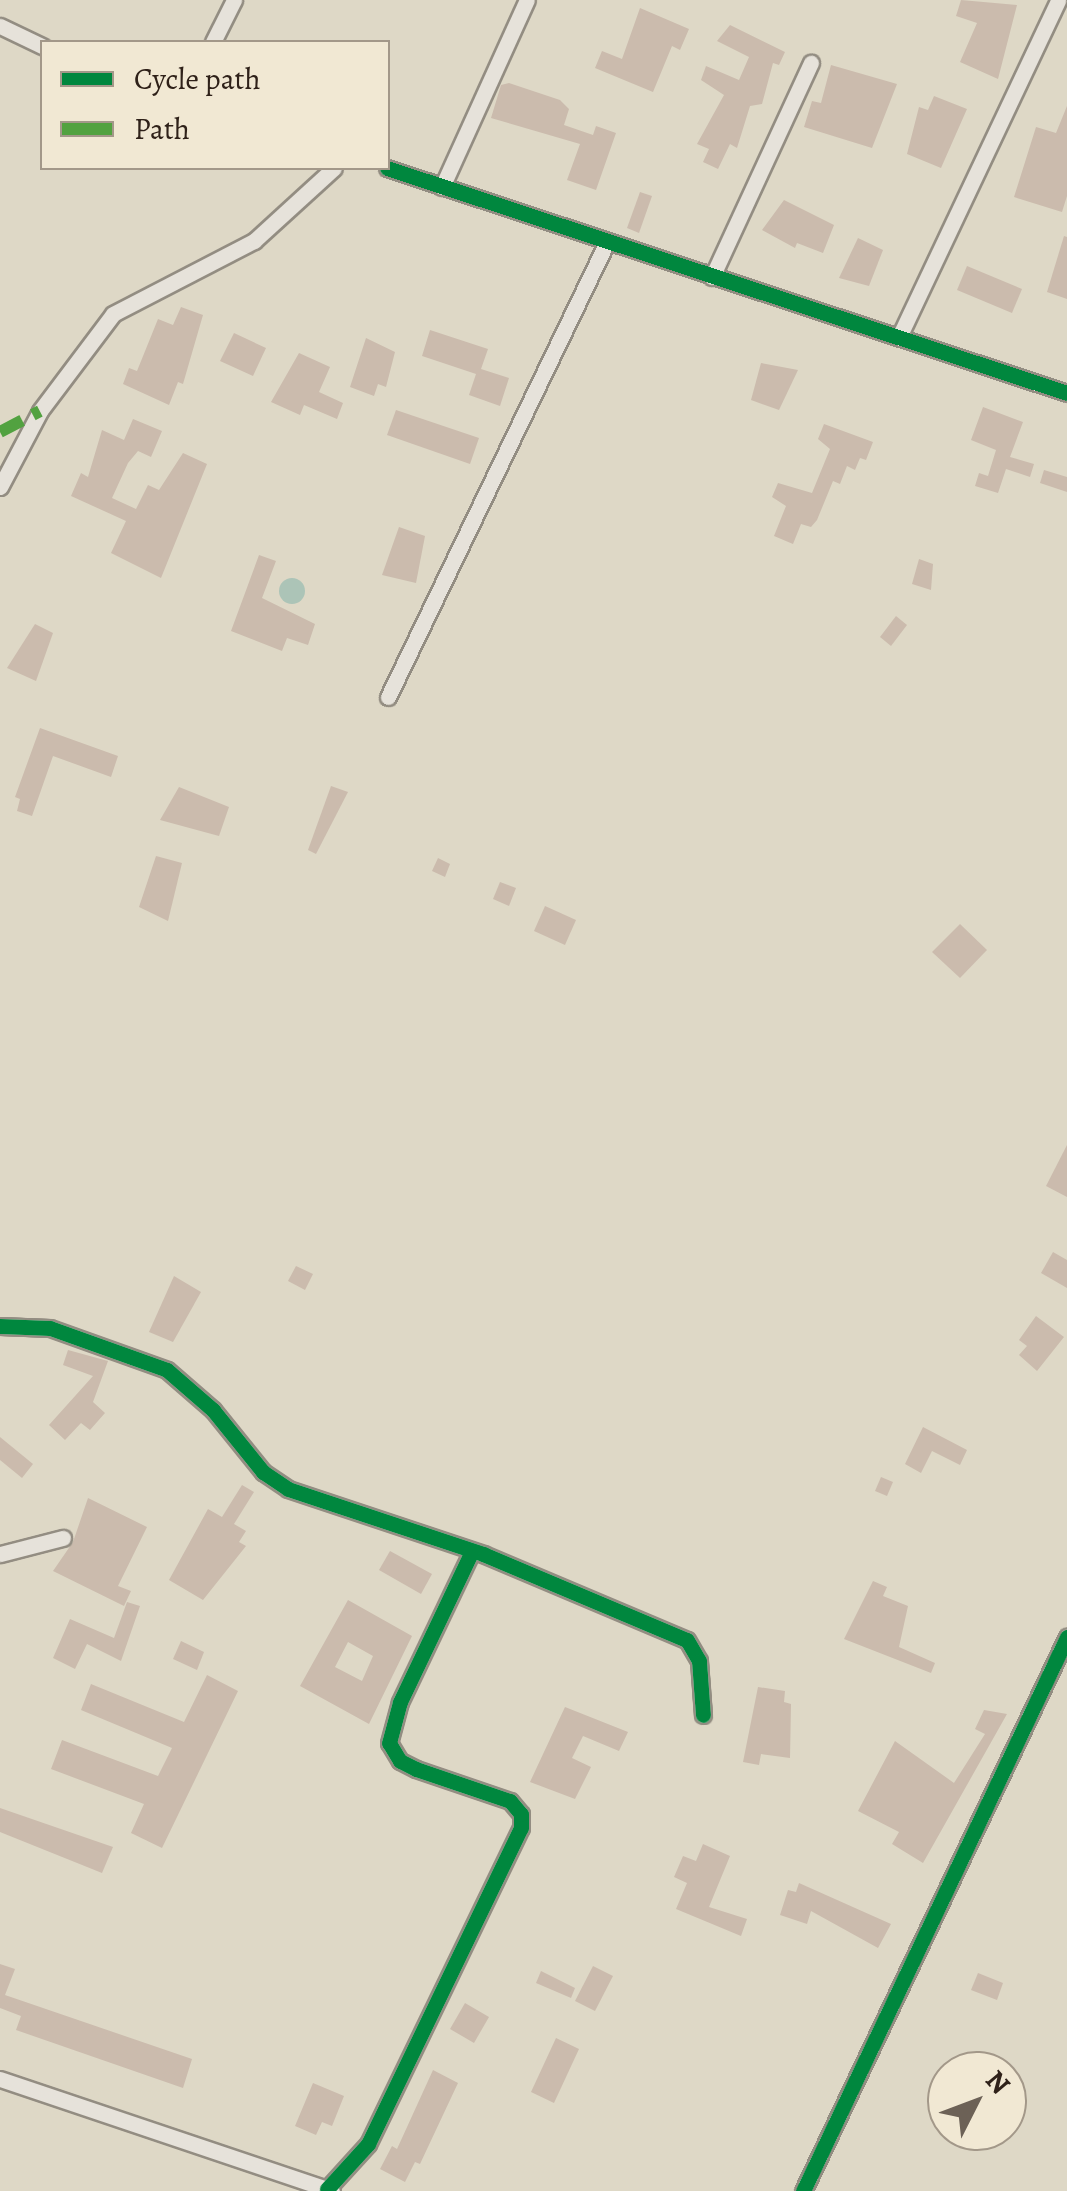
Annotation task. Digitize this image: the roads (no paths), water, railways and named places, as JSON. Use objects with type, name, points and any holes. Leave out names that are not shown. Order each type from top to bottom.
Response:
[{"type":"street","points":[[214,40],[234,0]]},
{"type":"street","points":[[442,187],[526,0]]},
{"type":"street","points":[[900,335],[1058,0]]},
{"type":"street","points":[[0,26],[40,45]]},
{"type":"street","points":[[712,277],[811,64]]},
{"type":"street","points":[[390,169],[1067,393]]},
{"type":"street","points":[[0,487],[40,411],[113,314],[254,241],[332,170]]},
{"type":"street","points":[[388,697],[607,242]]},
{"type":"street","points":[[0,1326],[50,1328],[167,1370],[213,1410],[274,1481],[472,1551],[688,1640],[699,1661],[703,1715]]},
{"type":"street","points":[[0,1554],[63,1538]]},
{"type":"street","points":[[0,2079],[329,2190],[368,2144],[521,1828],[521,1814],[510,1800],[416,1770],[400,1761],[389,1743],[400,1702],[472,1551]]},
{"type":"street","points":[[803,2191],[1067,1637]]}]
